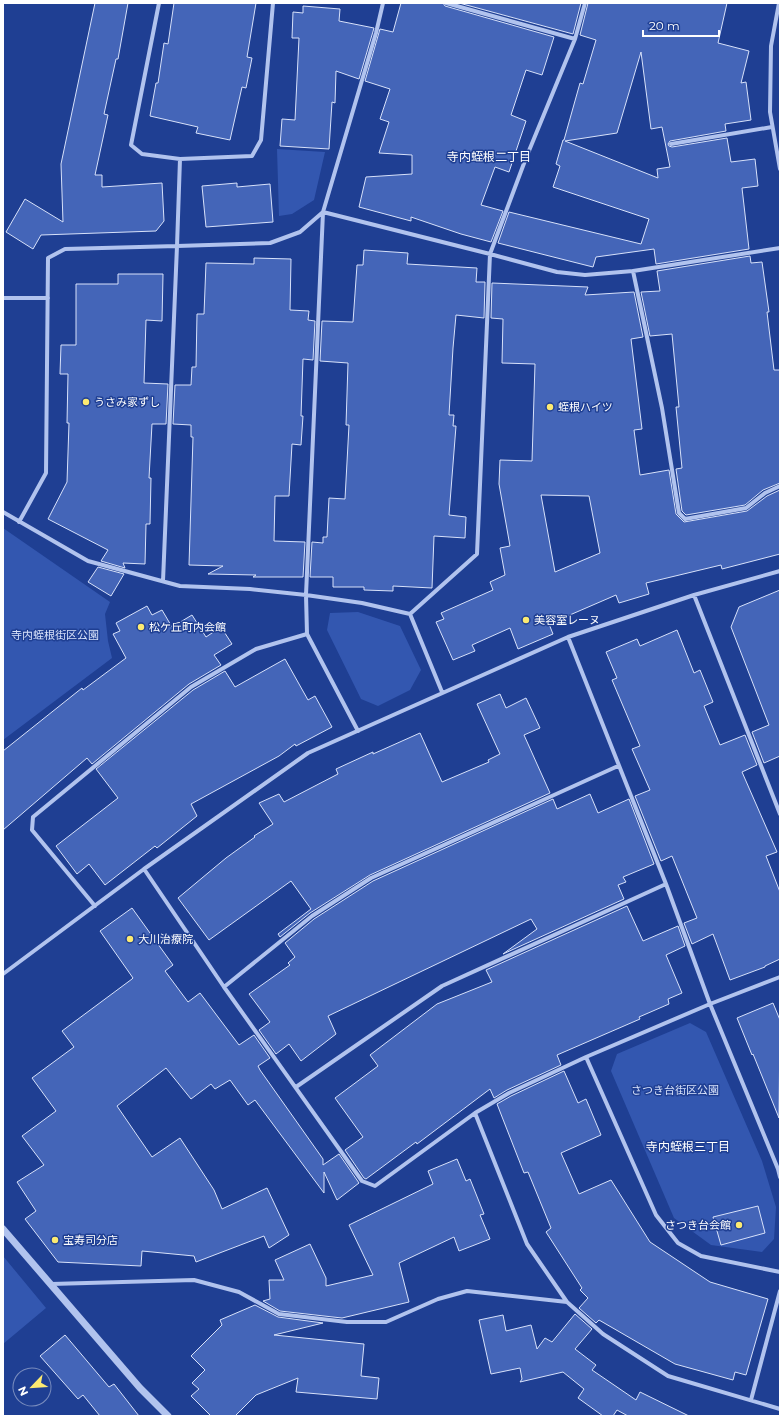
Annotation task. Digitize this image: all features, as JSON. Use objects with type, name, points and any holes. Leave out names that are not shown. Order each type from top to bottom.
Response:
[{"type":"street","points":[[160,3],[131,145],[142,154],[180,158],[252,156],[261,140],[273,3]]},
{"type":"street","points":[[358,731],[307,634],[306,595],[323,212],[376,33],[383,3]]},
{"type":"street","points":[[446,3],[574,39]]},
{"type":"street","points":[[410,614],[476,554],[490,254],[526,158],[574,39],[585,3]]},
{"type":"street","points":[[779,3],[771,46],[770,112],[780,169]]},
{"type":"street","points":[[671,144],[772,127]]},
{"type":"street","points":[[163,581],[178,246],[180,158]]},
{"type":"street","points":[[19,522],[46,473],[48,258],[65,249],[270,243],[300,232],[323,212]]},
{"type":"street","points":[[323,212],[557,272],[585,275],[633,271],[780,248]]},
{"type":"street","points":[[633,271],[662,408],[679,512],[685,519],[746,508],[765,493],[780,486]]},
{"type":"street","points":[[3,298],[48,298]]},
{"type":"street","points":[[3,512],[88,561],[180,586],[250,588],[362,602],[410,614]]},
{"type":"street","points":[[3,974],[144,869],[308,754],[442,692],[568,637],[694,595],[780,571]]},
{"type":"street","points":[[694,595],[780,814]]},
{"type":"street","points":[[410,614],[442,692]]},
{"type":"street","points":[[95,906],[32,830],[32,817],[191,687],[256,649],[307,634]]},
{"type":"street","points":[[568,637],[666,884],[710,1004],[778,1168],[780,1177]]},
{"type":"street","points":[[224,987],[312,916],[371,878],[618,766]]},
{"type":"street","points":[[144,869],[224,987],[362,1181],[375,1186],[475,1112],[509,1093],[586,1057],[710,1004],[780,977]]},
{"type":"street","points":[[296,1088],[442,986],[666,884]]},
{"type":"street","points":[[586,1057],[656,1215],[678,1243],[701,1256],[780,1272]]},
{"type":"street","points":[[475,1112],[527,1244],[567,1302],[603,1334],[668,1376],[780,1409]]},
{"type":"street","points":[[3,1229],[140,1388],[168,1416]]},
{"type":"street","points":[[51,1284],[194,1280],[239,1292],[279,1314],[347,1322],[386,1322],[438,1299],[467,1291],[567,1302]]},
{"type":"street","points":[[751,1400],[780,1291]]},
{"type":"green space","points":[[277,149],[325,152],[314,200],[292,214],[279,216]]},
{"type":"green space","name":"寺内蛭根街区公園","points":[[3,528],[110,602],[105,614],[108,641],[112,658],[3,740]]},
{"type":"green space","points":[[358,612],[400,626],[421,670],[410,690],[378,706],[361,699],[327,630],[330,613]]},
{"type":"green space","name":"さつき台街区公園","points":[[690,1023],[706,1032],[762,1161],[776,1207],[774,1239],[762,1252],[711,1245],[674,1218],[611,1071],[617,1054]]},
{"type":"green space","points":[[3,1256],[46,1308],[3,1344]]},
{"type":"building","points":[[95,3],[128,3],[118,59],[116,59],[104,114],[108,115],[95,175],[102,175],[102,187],[162,183],[164,221],[156,231],[41,235],[33,249],[6,232],[25,199],[63,222],[61,164]]},
{"type":"building","points":[[174,3],[256,3],[247,57],[252,58],[246,88],[242,87],[230,140],[196,133],[198,127],[150,116],[156,83],[158,83],[164,43],[168,44]]},
{"type":"building","points":[[401,3],[443,3],[445,6],[554,37],[542,75],[526,70],[511,115],[526,121],[509,172],[495,167],[481,205],[503,211],[491,242],[461,234],[411,217],[411,221],[359,207],[366,177],[412,174],[412,155],[379,153],[389,122],[380,119],[390,89],[365,81],[380,29],[393,32]]},
{"type":"building","points":[[459,3],[581,3],[573,34]]},
{"type":"building","points":[[588,3],[727,3],[718,43],[749,51],[741,83],[746,82],[751,120],[725,124],[726,131],[670,141],[668,144],[672,147],[727,138],[731,162],[755,159],[758,186],[742,188],[749,249],[656,264],[654,249],[596,257],[593,267],[498,243],[509,212],[641,244],[649,219],[553,187],[560,166],[556,164],[563,140],[580,83],[583,84],[596,40],[580,35]],"holes":[[[641,52],[651,129],[662,127],[670,167],[657,169],[658,178],[565,141],[617,133]]]},
{"type":"building","points":[[303,6],[340,9],[339,21],[374,28],[359,79],[336,71],[335,103],[332,102],[329,149],[280,146],[282,119],[295,120],[299,38],[292,38],[293,12],[303,13]]},
{"type":"building","points":[[237,183],[237,187],[270,184],[273,222],[206,227],[202,186]]},
{"type":"building","points":[[364,250],[408,253],[407,264],[477,268],[476,282],[485,282],[484,318],[456,315],[453,348],[449,415],[454,415],[453,426],[456,426],[449,515],[466,517],[465,538],[434,536],[432,588],[393,586],[393,591],[364,590],[364,587],[333,587],[333,577],[310,577],[312,542],[323,543],[323,537],[327,537],[329,498],[345,499],[349,425],[346,425],[348,363],[320,361],[322,321],[353,322],[357,265],[363,265]]},
{"type":"building","points":[[750,256],[751,263],[762,262],[769,312],[767,312],[774,370],[780,370],[780,483],[763,490],[745,505],[686,515],[682,511],[676,469],[682,468],[676,407],[679,407],[672,334],[650,336],[641,292],[660,291],[657,271]]},
{"type":"building","points":[[254,258],[291,259],[290,310],[309,311],[308,320],[315,321],[313,360],[303,359],[301,416],[303,416],[301,445],[292,444],[289,496],[275,496],[274,541],[305,542],[303,577],[253,577],[256,575],[208,574],[223,566],[189,565],[193,437],[191,437],[191,425],[173,424],[175,385],[191,385],[192,367],[196,367],[197,314],[204,314],[206,263],[254,264]]},
{"type":"building","points":[[118,274],[163,274],[162,321],[146,320],[144,383],[168,384],[166,424],[152,424],[149,478],[151,478],[150,524],[146,524],[145,564],[123,563],[125,568],[101,561],[108,550],[48,519],[67,482],[69,423],[67,423],[68,374],[60,374],[61,345],[76,345],[76,284],[118,284]]},
{"type":"building","points":[[492,283],[588,287],[585,295],[634,292],[643,337],[631,339],[642,429],[634,430],[640,475],[669,470],[676,514],[684,522],[747,511],[767,496],[780,490],[780,554],[722,569],[721,565],[646,583],[649,594],[619,603],[616,595],[549,624],[553,634],[518,649],[510,628],[472,645],[475,651],[453,660],[436,622],[444,619],[441,613],[493,590],[490,582],[505,575],[500,548],[510,546],[499,484],[500,460],[532,461],[535,364],[502,363],[503,319],[491,318]],"holes":[[[541,495],[589,496],[600,553],[555,572]]]},
{"type":"building","points":[[98,567],[124,574],[111,596],[88,582]]},
{"type":"building","points":[[780,590],[780,756],[764,763],[752,732],[769,725],[731,627],[739,607]]},
{"type":"building","points":[[147,606],[152,615],[162,610],[172,627],[192,615],[206,637],[221,627],[232,644],[214,655],[221,665],[189,684],[92,764],[87,758],[3,830],[3,751],[82,688],[83,690],[126,658],[113,634],[120,631],[116,623]]},
{"type":"building","points":[[677,630],[694,673],[700,670],[713,702],[704,706],[720,745],[745,735],[757,765],[742,772],[777,852],[766,856],[780,892],[780,959],[765,967],[730,980],[713,934],[692,944],[684,923],[697,918],[672,856],[661,861],[635,796],[650,790],[632,749],[640,746],[612,680],[617,678],[606,652],[637,639],[640,646]]},
{"type":"building","points":[[285,659],[308,700],[315,696],[332,727],[296,746],[295,744],[279,756],[191,804],[197,816],[157,848],[155,846],[105,885],[89,864],[77,874],[56,846],[118,798],[96,769],[193,690],[225,671],[235,687]]},
{"type":"building","points":[[500,694],[506,708],[526,698],[540,728],[524,735],[550,793],[370,875],[310,913],[280,937],[278,934],[311,909],[291,881],[209,940],[178,898],[226,858],[255,837],[254,836],[273,824],[259,803],[279,794],[284,802],[338,774],[336,769],[373,752],[373,754],[420,733],[442,782],[489,762],[488,760],[500,754],[477,704]]},
{"type":"building","points":[[590,794],[598,813],[629,799],[654,864],[623,877],[626,882],[618,885],[624,899],[503,954],[537,929],[531,919],[328,1016],[336,1034],[301,1061],[289,1044],[276,1054],[259,1030],[270,1022],[249,994],[290,965],[288,963],[295,957],[285,943],[314,919],[373,881],[553,799],[557,809]]},
{"type":"building","points":[[627,906],[643,941],[678,926],[685,946],[666,955],[682,993],[668,999],[669,1004],[639,1017],[640,1019],[557,1055],[561,1065],[507,1090],[494,1098],[490,1089],[417,1144],[416,1142],[366,1179],[364,1178],[345,1150],[363,1137],[335,1098],[378,1066],[370,1055],[437,1004],[492,982],[486,970]]},
{"type":"building","points":[[132,908],[173,965],[165,971],[188,1002],[200,993],[239,1045],[254,1035],[270,1058],[258,1066],[260,1070],[323,1159],[323,1165],[339,1154],[359,1183],[337,1200],[324,1172],[324,1193],[255,1100],[248,1105],[230,1080],[215,1089],[211,1084],[191,1099],[166,1068],[117,1106],[152,1157],[180,1138],[214,1190],[222,1209],[267,1188],[289,1235],[269,1248],[264,1236],[196,1262],[194,1256],[142,1251],[141,1266],[58,1262],[25,1219],[36,1211],[17,1182],[44,1165],[22,1136],[56,1111],[32,1078],[74,1047],[62,1031],[133,978],[100,931]]},
{"type":"building","points":[[773,1003],[780,1020],[779,1118],[737,1018]]},
{"type":"building","points":[[564,1071],[578,1103],[586,1099],[601,1135],[561,1153],[579,1194],[611,1180],[650,1242],[710,1282],[768,1299],[746,1375],[735,1372],[733,1380],[675,1364],[599,1320],[596,1323],[579,1308],[588,1298],[580,1290],[582,1288],[546,1232],[551,1228],[528,1172],[524,1173],[497,1104]]},
{"type":"building","points":[[457,1159],[466,1181],[470,1179],[484,1214],[480,1215],[490,1239],[459,1251],[454,1237],[399,1263],[409,1302],[342,1318],[280,1311],[263,1301],[270,1299],[269,1280],[284,1280],[275,1260],[310,1244],[326,1278],[326,1286],[373,1275],[349,1225],[433,1184],[428,1171]]},
{"type":"building","name":"さつき台会館","points":[[758,1206],[765,1233],[721,1245],[713,1217]]},
{"type":"building","points":[[255,1305],[278,1317],[323,1323],[274,1335],[364,1344],[361,1376],[379,1378],[377,1399],[296,1392],[298,1378],[256,1395],[235,1416],[211,1416],[191,1396],[199,1389],[192,1383],[205,1370],[191,1356],[222,1325],[220,1320]]},
{"type":"building","points":[[575,1314],[592,1329],[575,1349],[596,1365],[592,1370],[636,1400],[640,1392],[689,1416],[628,1416],[617,1410],[613,1416],[603,1416],[578,1398],[584,1389],[563,1372],[520,1382],[522,1379],[520,1368],[491,1374],[479,1320],[503,1315],[506,1331],[531,1325],[537,1349],[545,1338],[552,1342]]},
{"type":"building","points":[[65,1335],[109,1387],[114,1384],[139,1416],[100,1416],[83,1395],[78,1399],[52,1370],[52,1367],[50,1367],[40,1356]]},
{"type":"place","name":"うさみ家ずし","points":[[86,402]]},
{"type":"place","name":"蛭根ハイツ","points":[[550,407]]},
{"type":"place","name":"美容室レーヌ","points":[[526,620]]},
{"type":"place","name":"松ケ丘町内会館","points":[[141,627]]},
{"type":"place","name":"大川治療院","points":[[130,939]]},
{"type":"place","name":"さつき台会館","points":[[739,1225]]},
{"type":"place","name":"宝寿司分店","points":[[55,1240]]},
{"type":"district","name":"寺内蛭根二丁目","points":[[489,156]]},
{"type":"district","name":"寺内蛭根三丁目","points":[[688,1146]]}]
